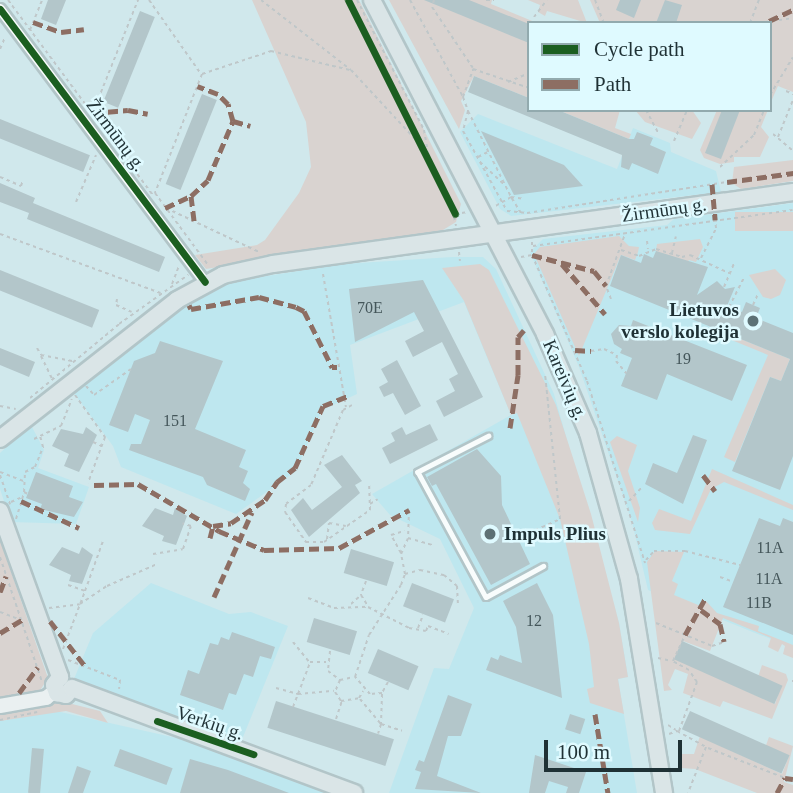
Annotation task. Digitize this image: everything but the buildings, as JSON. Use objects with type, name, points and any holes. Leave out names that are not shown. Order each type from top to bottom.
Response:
[{"type":"main road","name":"Kareivių g.","points":[[372,0],[545,334],[605,482],[638,623],[664,793]]},
{"type":"main road","name":"Žirmūnų g.","points":[[0,439],[205,282],[273,264],[793,192]]},
{"type":"main road","points":[[0,706],[46,698],[58,686],[5,507]]},
{"type":"main road","name":"Verkių g.","points":[[58,686],[354,793]]},
{"type":"street","name":"Žirmūnų g.","points":[[0,9],[205,282]]},
{"type":"lane","points":[[489,436],[418,472],[486,597],[543,566]]},
{"type":"path","points":[[8,0],[208,265]]},
{"type":"path","points":[[22,38],[30,29],[42,0],[47,3]]},
{"type":"path","points":[[93,113],[138,0]]},
{"type":"path","points":[[149,0],[202,74]]},
{"type":"path","points":[[261,0],[351,70],[426,150]]},
{"type":"path","points":[[348,0],[426,150],[454,214]]},
{"type":"path","points":[[356,0],[424,130],[426,150]]},
{"type":"path","points":[[410,0],[463,97],[475,126],[521,213]]},
{"type":"path","points":[[434,0],[432,7],[473,69],[527,88]]},
{"type":"path","points":[[486,0],[494,0]]},
{"type":"path","points":[[534,17],[547,0]]},
{"type":"path","points":[[595,0],[603,21]]},
{"type":"path","points":[[751,21],[759,0]]},
{"type":"path","points":[[772,21],[793,18]]},
{"type":"path","points":[[128,23],[134,25]]},
{"type":"path","points":[[0,49],[5,37]]},
{"type":"path","points":[[148,206],[202,74],[271,51],[351,70]]},
{"type":"path","points":[[772,92],[793,57]]},
{"type":"path","points":[[463,97],[473,69]]},
{"type":"path","points":[[508,83],[527,74]]},
{"type":"path","points":[[103,83],[109,86]]},
{"type":"path","points":[[786,91],[793,94]]},
{"type":"path","points":[[778,137],[793,100]]},
{"type":"path","points":[[189,106],[196,108]]},
{"type":"path","points":[[468,111],[463,131],[503,205],[511,213],[727,182]]},
{"type":"path","points":[[647,112],[659,134]]},
{"type":"path","points":[[674,141],[686,112]]},
{"type":"path","points":[[720,167],[754,135],[763,112]]},
{"type":"path","points":[[475,126],[481,126]]},
{"type":"path","points":[[773,134],[793,151]]},
{"type":"path","points":[[177,136],[184,138]]},
{"type":"path","points":[[76,202],[101,142]]},
{"type":"path","points":[[477,159],[488,152]]},
{"type":"path","points":[[477,159],[505,185]]},
{"type":"path","points":[[166,165],[172,167]]},
{"type":"path","points":[[0,177],[21,186],[23,180]]},
{"type":"path","points":[[503,205],[511,197]]},
{"type":"path","points":[[511,197],[525,199]]},
{"type":"path","points":[[165,208],[259,251]]},
{"type":"path","points":[[740,565],[659,550],[650,554],[645,563],[629,502],[575,351],[532,252],[540,244],[791,210],[793,216]]},
{"type":"path","points":[[700,259],[716,228],[715,220]]},
{"type":"path","points":[[0,234],[161,294]]},
{"type":"path","points":[[611,299],[607,286],[625,234]]},
{"type":"path","points":[[672,254],[676,236]]},
{"type":"path","points":[[647,241],[648,250]]},
{"type":"path","points":[[621,250],[639,256],[648,250],[700,259],[729,273]]},
{"type":"path","points":[[171,286],[185,253]]},
{"type":"path","points":[[724,287],[734,264]]},
{"type":"path","points":[[27,401],[134,312],[190,271]]},
{"type":"path","points":[[323,274],[335,365],[346,409]]},
{"type":"path","points":[[729,307],[744,277]]},
{"type":"path","points":[[754,305],[758,294]]},
{"type":"path","points":[[117,299],[116,305],[134,312]]},
{"type":"path","points":[[37,348],[52,379]]},
{"type":"path","points":[[591,351],[604,349],[617,355],[616,360],[626,373]]},
{"type":"path","points":[[41,355],[73,361]]},
{"type":"path","points":[[86,385],[94,395],[131,369]]},
{"type":"path","points":[[529,533],[560,519],[545,375]]},
{"type":"path","points":[[34,439],[61,426],[74,394],[105,437],[88,483]]},
{"type":"path","points":[[352,405],[346,409],[311,485],[286,504],[285,512],[306,542],[327,540],[370,510],[369,485]]},
{"type":"path","points":[[0,406],[18,409],[11,414]]},
{"type":"path","points":[[16,520],[26,493],[25,472],[35,467],[43,447],[40,436]]},
{"type":"path","points":[[93,442],[102,446]]},
{"type":"path","points":[[0,472],[25,481]]},
{"type":"path","points":[[629,502],[641,488]]},
{"type":"path","points":[[5,507],[23,497]]},
{"type":"path","points":[[370,504],[377,499]]},
{"type":"path","points":[[401,554],[408,538],[406,531],[409,510]]},
{"type":"path","points":[[153,554],[183,549],[191,526],[181,523]]},
{"type":"path","points":[[327,540],[329,523],[347,526]]},
{"type":"path","points":[[363,691],[355,677],[369,635],[405,575],[401,554],[391,535],[406,531]]},
{"type":"path","points":[[408,538],[432,545]]},
{"type":"path","points":[[103,541],[61,656],[120,680],[119,689]]},
{"type":"path","points":[[0,557],[22,620],[58,686]]},
{"type":"path","points":[[47,608],[80,604],[157,564]]},
{"type":"path","points":[[405,575],[420,570],[444,575],[457,586],[458,607]]},
{"type":"path","points":[[720,577],[731,581]]},
{"type":"path","points":[[350,605],[361,595],[366,581]]},
{"type":"path","points":[[68,585],[85,591]]},
{"type":"path","points":[[361,595],[368,607]]},
{"type":"path","points":[[308,598],[334,608],[350,605],[368,607],[418,629],[426,631],[428,626],[449,634]]},
{"type":"path","points":[[0,612],[22,620]]},
{"type":"path","points":[[418,629],[422,615]]},
{"type":"path","points":[[656,623],[712,646],[724,642]]},
{"type":"path","points":[[673,661],[685,635]]},
{"type":"path","points":[[293,642],[310,662],[326,662]]},
{"type":"path","points":[[330,650],[326,662],[328,671],[340,680],[355,677]]},
{"type":"path","points":[[658,658],[673,661],[689,670],[697,681],[678,731]]},
{"type":"path","points":[[293,707],[310,662]]},
{"type":"path","points":[[335,691],[340,680]]},
{"type":"path","points":[[378,734],[382,693],[388,682]]},
{"type":"path","points":[[276,688],[298,694],[335,691]]},
{"type":"path","points":[[335,691],[342,701]]},
{"type":"path","points":[[363,691],[382,693]]},
{"type":"path","points":[[359,698],[363,691]]},
{"type":"path","points":[[342,701],[359,698]]},
{"type":"path","points":[[359,698],[381,724],[402,731]]},
{"type":"path","points":[[336,719],[342,701]]},
{"type":"path","points":[[0,720],[40,712]]},
{"type":"path","points":[[668,725],[706,747],[785,778]]},
{"type":"path","points":[[669,734],[678,731]]},
{"type":"path","points":[[688,793],[706,747]]},
{"type":"shaded area","points":[[252,0],[359,0],[461,204],[456,222],[443,230],[206,269],[195,255],[257,245],[265,240],[299,193],[311,167],[306,122]]},
{"type":"shaded area","points":[[389,0],[492,0],[491,4],[532,21],[527,21],[527,97],[474,76],[461,101],[465,110],[459,129]]},
{"type":"shaded area","points":[[528,0],[578,0],[586,21],[547,11],[545,16],[538,12],[540,5]]},
{"type":"shaded area","points":[[590,0],[793,0],[793,92],[778,86],[772,100],[772,21],[599,21]]},
{"type":"shaded area","points":[[563,112],[619,112],[615,128],[631,134],[629,139]]},
{"type":"shaded area","points":[[637,112],[693,112],[701,123],[692,139],[645,122]]},
{"type":"shaded area","points":[[716,112],[767,112],[761,127],[769,137],[760,157],[734,157],[734,162],[720,164],[704,158],[700,150]]},
{"type":"shaded area","points":[[478,114],[617,169],[633,128],[670,143],[671,152],[716,171],[721,192],[511,216],[500,209],[460,132]]},
{"type":"shaded area","points":[[793,160],[793,181],[741,189],[732,183],[734,167]]},
{"type":"shaded area","points":[[793,203],[793,648],[648,590],[632,522],[579,367],[530,252],[543,239],[667,225],[674,219]]},
{"type":"shaded area","points":[[735,212],[793,212],[793,231],[735,231]]},
{"type":"shaded area","points":[[619,236],[629,246],[639,247],[638,252],[635,260],[621,255],[579,356],[534,254],[540,247]]},
{"type":"shaded area","points":[[700,239],[703,247],[696,262],[689,260],[687,264],[656,251],[657,244]]},
{"type":"shaded area","points":[[483,257],[496,269],[554,394],[619,623],[628,677],[618,679],[637,793],[389,793],[434,668],[449,669],[474,608],[440,539],[390,515],[372,494],[511,415],[464,302],[350,345],[357,394],[322,410],[296,471],[236,514],[121,467],[113,446],[73,392],[163,317],[228,282],[343,264]]},
{"type":"shaded area","points":[[480,264],[489,270],[556,405],[591,514],[619,623],[628,677],[618,679],[624,714],[590,703],[587,689],[594,687],[589,644],[560,519],[517,413],[511,415],[464,301],[442,268]]},
{"type":"shaded area","points":[[775,269],[786,280],[780,295],[771,299],[763,297],[749,275]]},
{"type":"shaded area","points":[[714,328],[790,359],[781,381],[770,377],[735,462],[724,457],[768,355],[712,332]]},
{"type":"shaded area","points":[[31,425],[44,450],[38,468],[89,487],[76,524],[11,522],[0,489],[0,453]]},
{"type":"shaded area","points":[[617,436],[637,445],[628,471],[640,508],[638,522],[610,442]]},
{"type":"shaded area","points":[[712,469],[793,505],[793,510],[724,482],[711,489],[690,534],[655,530],[652,523],[659,509],[691,521]]},
{"type":"shaded area","points":[[0,540],[48,678],[39,692],[0,701]]},
{"type":"shaded area","points":[[655,551],[684,552],[672,581],[678,584],[674,595],[703,607],[706,601],[717,613],[759,626],[758,631],[793,645],[793,658],[783,654],[785,646],[782,644],[778,652],[768,647],[771,638],[723,618],[710,651],[683,641],[676,659],[775,704],[781,686],[758,677],[762,665],[786,674],[788,680],[772,719],[723,701],[720,707],[683,693],[688,674],[675,669],[668,685],[672,690],[664,691],[647,562]]},
{"type":"shaded area","points":[[151,583],[229,614],[251,612],[288,626],[241,742],[83,686],[74,679],[93,633]]},
{"type":"shaded area","points":[[64,702],[100,711],[108,723],[66,711],[0,721],[0,712]]},
{"type":"shaded area","points":[[56,711],[181,739],[333,793],[0,793],[0,721]]},
{"type":"shaded area","points":[[700,736],[782,774],[789,756],[765,748],[769,737],[793,746],[784,782],[793,785],[793,793],[757,793],[695,769],[681,768],[679,754],[694,754]]},
{"type":"marked path","points":[[769,21],[793,10]]},
{"type":"marked path","points":[[33,22],[61,32],[84,29]]},
{"type":"marked path","points":[[165,208],[191,196],[208,180],[233,121],[228,104],[218,94],[197,86]]},
{"type":"marked path","points":[[93,113],[128,110],[148,114]]},
{"type":"marked path","points":[[233,121],[250,126]]},
{"type":"marked path","points":[[727,182],[793,173]]},
{"type":"marked path","points":[[712,184],[715,220]]},
{"type":"marked path","points":[[191,196],[194,221]]},
{"type":"marked path","points":[[532,255],[594,271],[606,286]]},
{"type":"marked path","points":[[562,264],[605,314]]},
{"type":"marked path","points":[[189,305],[191,309],[259,297],[296,307],[304,311],[332,367],[337,367]]},
{"type":"marked path","points":[[510,428],[518,375],[518,337],[524,330]]},
{"type":"marked path","points":[[575,350],[591,351]]},
{"type":"marked path","points":[[210,538],[213,526],[231,523],[265,500],[277,482],[295,468],[323,406],[350,395]]},
{"type":"marked path","points":[[703,475],[715,491]]},
{"type":"marked path","points":[[94,485],[138,484],[219,531],[264,550],[339,548],[409,510]]},
{"type":"marked path","points":[[21,501],[79,528]]},
{"type":"marked path","points":[[214,597],[252,512]]},
{"type":"marked path","points":[[0,592],[6,576]]},
{"type":"marked path","points":[[685,635],[706,597]]},
{"type":"marked path","points":[[701,610],[720,624],[724,642]]},
{"type":"marked path","points":[[0,633],[22,620]]},
{"type":"marked path","points":[[50,621],[85,666]]},
{"type":"marked path","points":[[19,693],[38,667]]},
{"type":"marked path","points":[[595,714],[608,793]]},
{"type":"marked path","points":[[777,793],[785,778],[793,779]]},
{"type":"cycle path","points":[[348,0],[455,214]]},
{"type":"cycle path","points":[[0,9],[205,282]]},
{"type":"cycle path","points":[[157,721],[253,754]]},
{"type":"place","name":"Lietuvos verslo kolegija","points":[[753,321]]},
{"type":"place","name":"Impuls Plius","points":[[490,534]]}]
